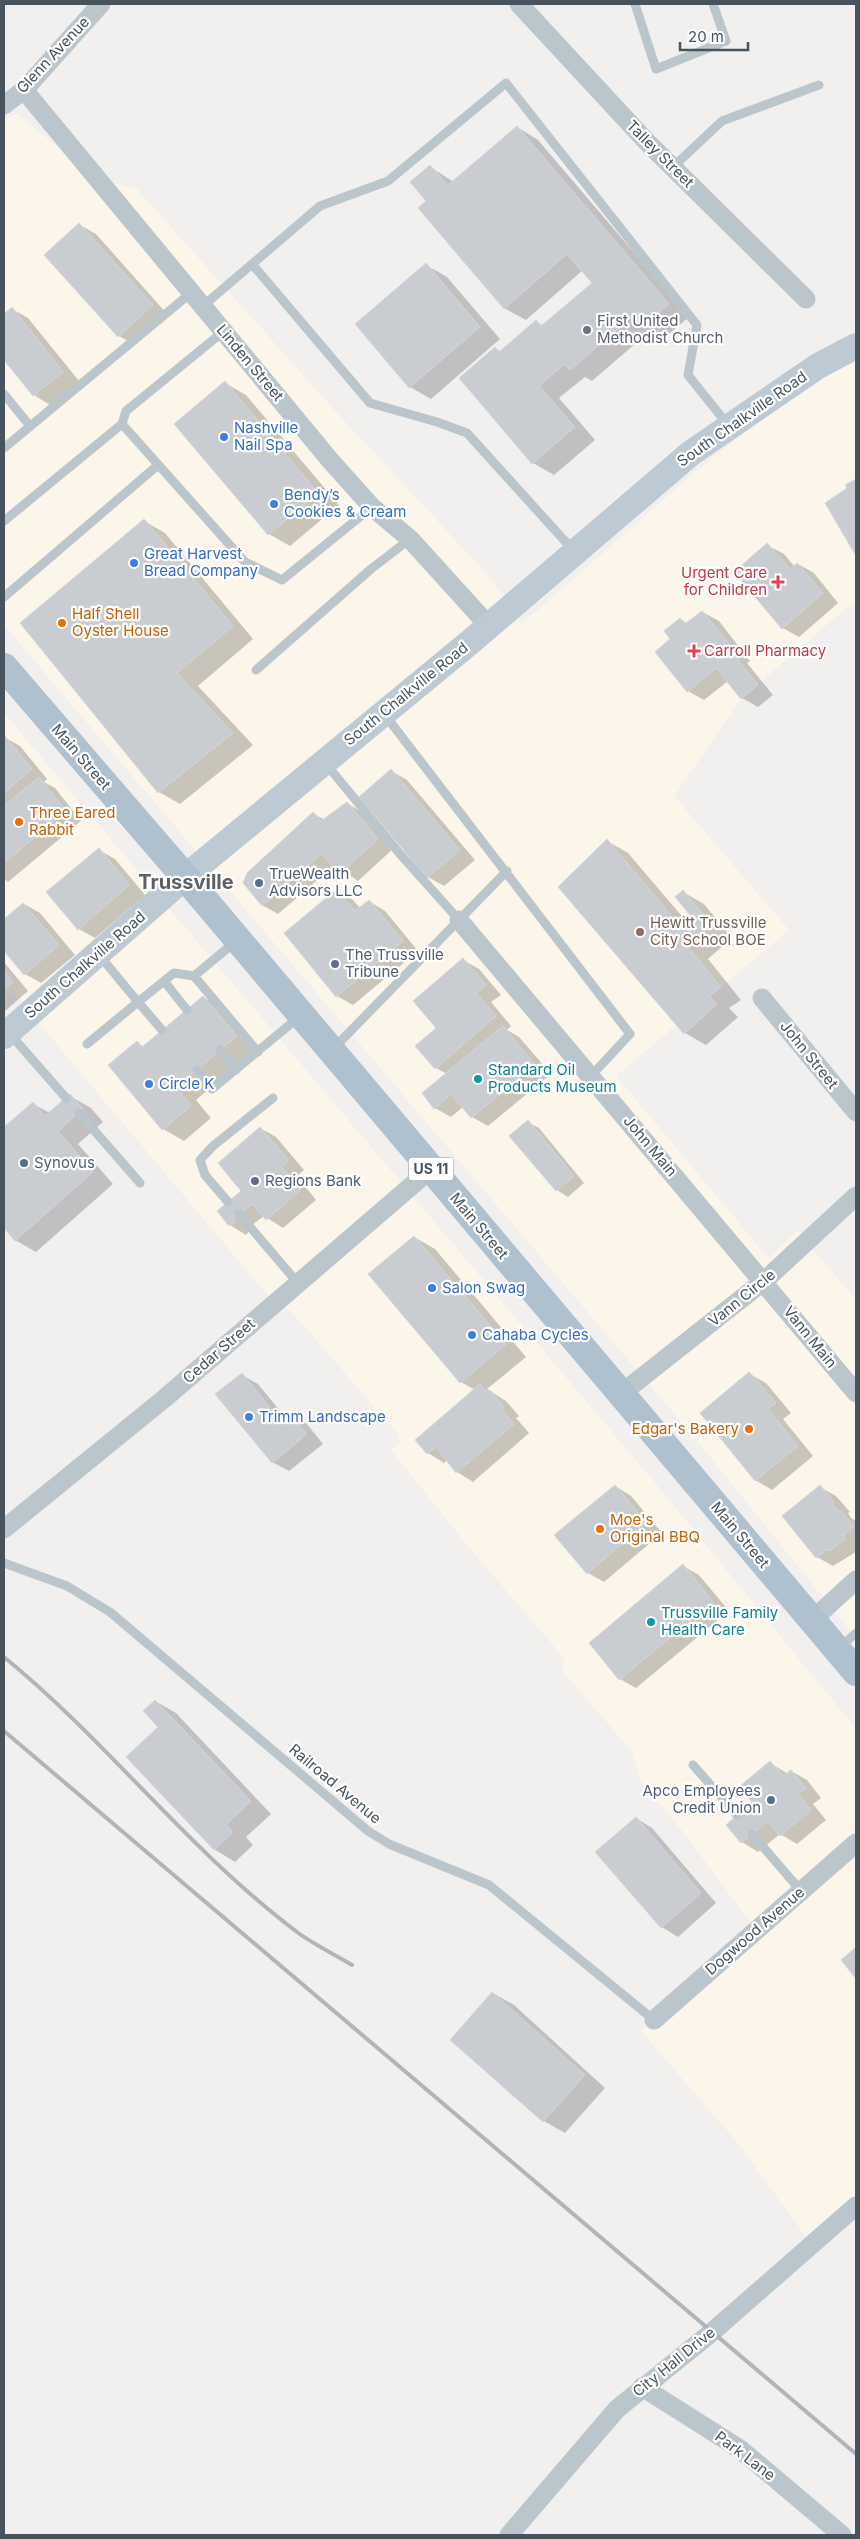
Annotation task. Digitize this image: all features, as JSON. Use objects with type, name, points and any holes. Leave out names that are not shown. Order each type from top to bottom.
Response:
[{"type":"main road","name":"South Chalkville Road","points":[[6,1034],[185,877],[691,453],[728,425],[818,366],[856,346]]},
{"type":"main road","name":"Main Street","points":[[4,667],[185,877],[622,1393],[811,1621],[846,1641],[856,1672]]},
{"type":"street","name":"Glenn Avenue","points":[[4,105],[24,90],[101,4]]},
{"type":"street","name":"Talley Street","points":[[519,4],[673,167],[806,299]]},
{"type":"street","name":"Linden Street","points":[[24,90],[329,459],[372,506],[410,539],[488,625]]},
{"type":"street","name":"John Main","points":[[459,920],[764,1281]]},
{"type":"street","name":"John Street","points":[[762,998],[856,1112]]},
{"type":"street","name":"Cedar Street","points":[[4,1529],[165,1398],[297,1282],[431,1169]]},
{"type":"street","name":"Vann Circle","points":[[622,1393],[764,1281],[856,1196]]},
{"type":"street","name":"Vann Main","points":[[764,1281],[856,1394]]},
{"type":"street","points":[[811,1621],[856,1580]]},
{"type":"street","name":"Dogwood Avenue","points":[[654,2020],[856,1843]]},
{"type":"street","name":"City Hall Drive","points":[[509,2535],[617,2409],[712,2332],[856,2206]]},
{"type":"street","name":"Park Lane","points":[[642,2387],[740,2449],[842,2535]]},
{"type":"lane","points":[[635,4],[656,70],[726,40],[713,4]]},
{"type":"lane","points":[[4,448],[30,426],[197,299],[252,264],[320,206],[388,181],[506,83],[696,325],[688,374],[728,425]]},
{"type":"lane","points":[[673,167],[722,121],[819,85]]},
{"type":"lane","points":[[252,264],[370,403],[437,422],[467,433],[575,552]]},
{"type":"lane","points":[[4,521],[122,424],[126,411],[224,331]]},
{"type":"lane","points":[[4,394],[30,426]]},
{"type":"lane","points":[[122,424],[245,562],[282,580],[372,506]]},
{"type":"lane","points":[[4,597],[158,465]]},
{"type":"lane","points":[[256,670],[371,569],[410,539]]},
{"type":"lane","points":[[383,713],[507,871],[630,1034],[591,1076]]},
{"type":"lane","points":[[324,762],[400,854],[459,920]]},
{"type":"lane","points":[[331,1051],[507,871]]},
{"type":"lane","points":[[194,976],[238,940]]},
{"type":"lane","points":[[98,954],[162,1030]]},
{"type":"lane","points":[[87,1044],[174,973],[194,976],[258,1052]]},
{"type":"lane","points":[[164,981],[187,1010]]},
{"type":"lane","points":[[197,1070],[212,1089],[301,1015]]},
{"type":"lane","points":[[6,1034],[66,1098]]},
{"type":"lane","points":[[220,1050],[236,1070]]},
{"type":"lane","points":[[228,1202],[205,1175],[200,1160],[213,1146],[273,1098]]},
{"type":"lane","points":[[78,1113],[140,1183]]},
{"type":"lane","points":[[239,1214],[297,1282]]},
{"type":"lane","name":"Railroad Avenue","points":[[4,1563],[47,1577],[105,1608],[368,1831],[389,1844],[489,1886],[654,2020]]},
{"type":"lane","points":[[693,1764],[737,1815]]},
{"type":"lane","points":[[752,1834],[801,1891]]},
{"type":"shaded area","points":[[17,114],[99,180],[136,188],[336,412],[487,574],[522,624],[687,479],[775,408],[856,357],[856,602],[839,614],[741,699],[674,796],[789,930],[616,1076],[769,1259],[797,1231],[856,1300],[856,1638],[698,1442],[4,625],[4,119]]},
{"type":"shaded area","points":[[4,713],[652,1479],[856,1729],[856,2207],[812,2245],[737,2142],[641,2031],[756,1930],[684,1833],[642,1783],[631,1750],[563,1672],[564,1658],[467,1545],[391,1450],[400,1442],[398,1434],[290,1310],[274,1303],[13,992],[4,999]]},
{"type":"building","points":[[517,126],[669,304],[642,327],[633,316],[570,370],[565,364],[539,386],[575,427],[532,464],[459,378],[495,347],[499,352],[536,320],[541,326],[592,283],[567,254],[504,309],[418,208],[426,201],[410,182],[430,165],[448,185]]},
{"type":"building","points":[[79,223],[153,305],[118,337],[44,255]]},
{"type":"building","points":[[426,263],[480,327],[409,388],[355,324]]},
{"type":"building","points":[[12,307],[63,372],[33,396],[4,360],[4,314]]},
{"type":"building","points":[[225,381],[318,493],[268,535],[174,424]]},
{"type":"building","points":[[856,479],[856,556],[825,503],[847,488],[845,485]]},
{"type":"building","points":[[144,519],[233,626],[177,673],[233,733],[158,793],[20,623]]},
{"type":"building","name":"Urgent Care for Children","points":[[767,543],[790,569],[797,563],[823,593],[782,629],[734,572]]},
{"type":"building","points":[[702,611],[735,651],[732,653],[758,685],[741,699],[716,668],[687,692],[655,652],[670,639],[664,631],[680,618],[685,624]]},
{"type":"building","points":[[4,735],[32,769],[4,793]]},
{"type":"building","points":[[391,769],[460,850],[427,878],[359,797]]},
{"type":"building","points":[[39,777],[66,811],[4,863],[4,806]]},
{"type":"building","points":[[347,802],[378,839],[341,873],[321,854],[262,906],[243,883],[247,873],[313,812],[321,821]]},
{"type":"building","points":[[607,839],[686,933],[696,922],[675,897],[683,890],[712,925],[688,947],[721,987],[709,996],[717,1004],[684,1034],[558,887]]},
{"type":"building","points":[[99,848],[129,885],[78,930],[46,892]]},
{"type":"building","points":[[337,889],[355,911],[369,900],[403,941],[336,997],[284,933]]},
{"type":"building","points":[[23,903],[59,945],[24,975],[4,951],[4,919]]},
{"type":"building","points":[[463,958],[486,985],[476,993],[496,1016],[435,1069],[415,1046],[436,1028],[413,1001]]},
{"type":"building","points":[[4,971],[13,982],[4,989]]},
{"type":"building","points":[[203,996],[237,1036],[176,1087],[191,1106],[162,1130],[108,1065],[137,1041],[142,1047]]},
{"type":"building","name":"Standard Oil Products Museum","points":[[503,1026],[535,1065],[471,1118],[451,1094],[434,1109],[422,1093]]},
{"type":"building","points":[[70,1094],[83,1109],[58,1131],[93,1172],[15,1241],[4,1228],[4,1127],[33,1102],[45,1116]]},
{"type":"building","points":[[528,1120],[574,1176],[556,1191],[509,1136]]},
{"type":"building","points":[[260,1127],[289,1160],[282,1167],[301,1190],[266,1220],[252,1204],[233,1219],[235,1221],[229,1226],[217,1211],[241,1191],[218,1163]]},
{"type":"building","points":[[414,1236],[506,1344],[460,1383],[368,1274]]},
{"type":"building","name":"Edgar's Bakery","points":[[749,1372],[776,1403],[768,1409],[798,1446],[755,1481],[700,1413]]},
{"type":"building","points":[[242,1373],[280,1420],[290,1413],[307,1434],[272,1463],[215,1394]]},
{"type":"building","points":[[480,1384],[487,1392],[490,1390],[504,1407],[501,1409],[514,1424],[456,1473],[436,1447],[427,1454],[415,1440]]},
{"type":"building","name":"Moe's Original BBQ","points":[[615,1485],[646,1523],[587,1574],[554,1535]]},
{"type":"building","points":[[820,1485],[834,1502],[832,1504],[854,1526],[843,1536],[845,1539],[816,1558],[782,1516]]},
{"type":"building","name":"Trussville Family Health Care","points":[[683,1564],[713,1602],[619,1680],[589,1643]]},
{"type":"building","points":[[155,1700],[251,1801],[226,1825],[233,1832],[214,1850],[126,1757],[158,1727],[143,1711]]},
{"type":"building","points":[[770,1761],[783,1776],[791,1770],[806,1788],[798,1794],[811,1810],[780,1836],[768,1821],[741,1843],[726,1825],[752,1802],[739,1787]]},
{"type":"building","points":[[636,1817],[701,1893],[661,1928],[595,1852]]},
{"type":"building","points":[[856,1947],[856,1979],[841,1960]]},
{"type":"building","points":[[492,1992],[585,2075],[543,2122],[450,2040]]},
{"type":"railway","points":[[4,1657],[78,1724],[220,1867],[297,1932],[352,1965]]},
{"type":"railway","points":[[4,1731],[856,2454]]},
{"type":"place","name":"First United Methodist Church","points":[[587,330]]},
{"type":"place","name":"Nashville Nail Spa","points":[[224,437]]},
{"type":"place","name":"Bendy’s Cookies & Cream","points":[[274,504]]},
{"type":"place","name":"Great Harvest Bread Company","points":[[134,563]]},
{"type":"place","name":"Urgent Care for Children","points":[[778,582]]},
{"type":"place","name":"Half Shell Oyster House","points":[[62,623]]},
{"type":"place","name":"Carroll Pharmacy","points":[[694,651]]},
{"type":"place","name":"Three Eared Rabbit","points":[[19,822]]},
{"type":"place","name":"TrueWealth Advisors LLC","points":[[259,883]]},
{"type":"place","name":"Hewitt Trussville City School BOE","points":[[640,932]]},
{"type":"place","name":"The Trussville Tribune","points":[[335,964]]},
{"type":"place","name":"Standard Oil Products Museum","points":[[478,1079]]},
{"type":"place","name":"Circle K","points":[[149,1084]]},
{"type":"place","name":"Synovus","points":[[24,1163]]},
{"type":"place","name":"Regions Bank","points":[[255,1181]]},
{"type":"place","name":"Salon Swag","points":[[432,1288]]},
{"type":"place","name":"Cahaba Cycles","points":[[472,1335]]},
{"type":"place","name":"Trimm Landscape","points":[[249,1417]]},
{"type":"place","name":"Edgar's Bakery","points":[[749,1429]]},
{"type":"place","name":"Moe's Original BBQ","points":[[600,1529]]},
{"type":"place","name":"Trussville Family Health Care","points":[[651,1622]]},
{"type":"place","name":"Apco Employees Credit Union","points":[[771,1800]]},
{"type":"district","name":"Trussville","points":[[186,882]]}]
